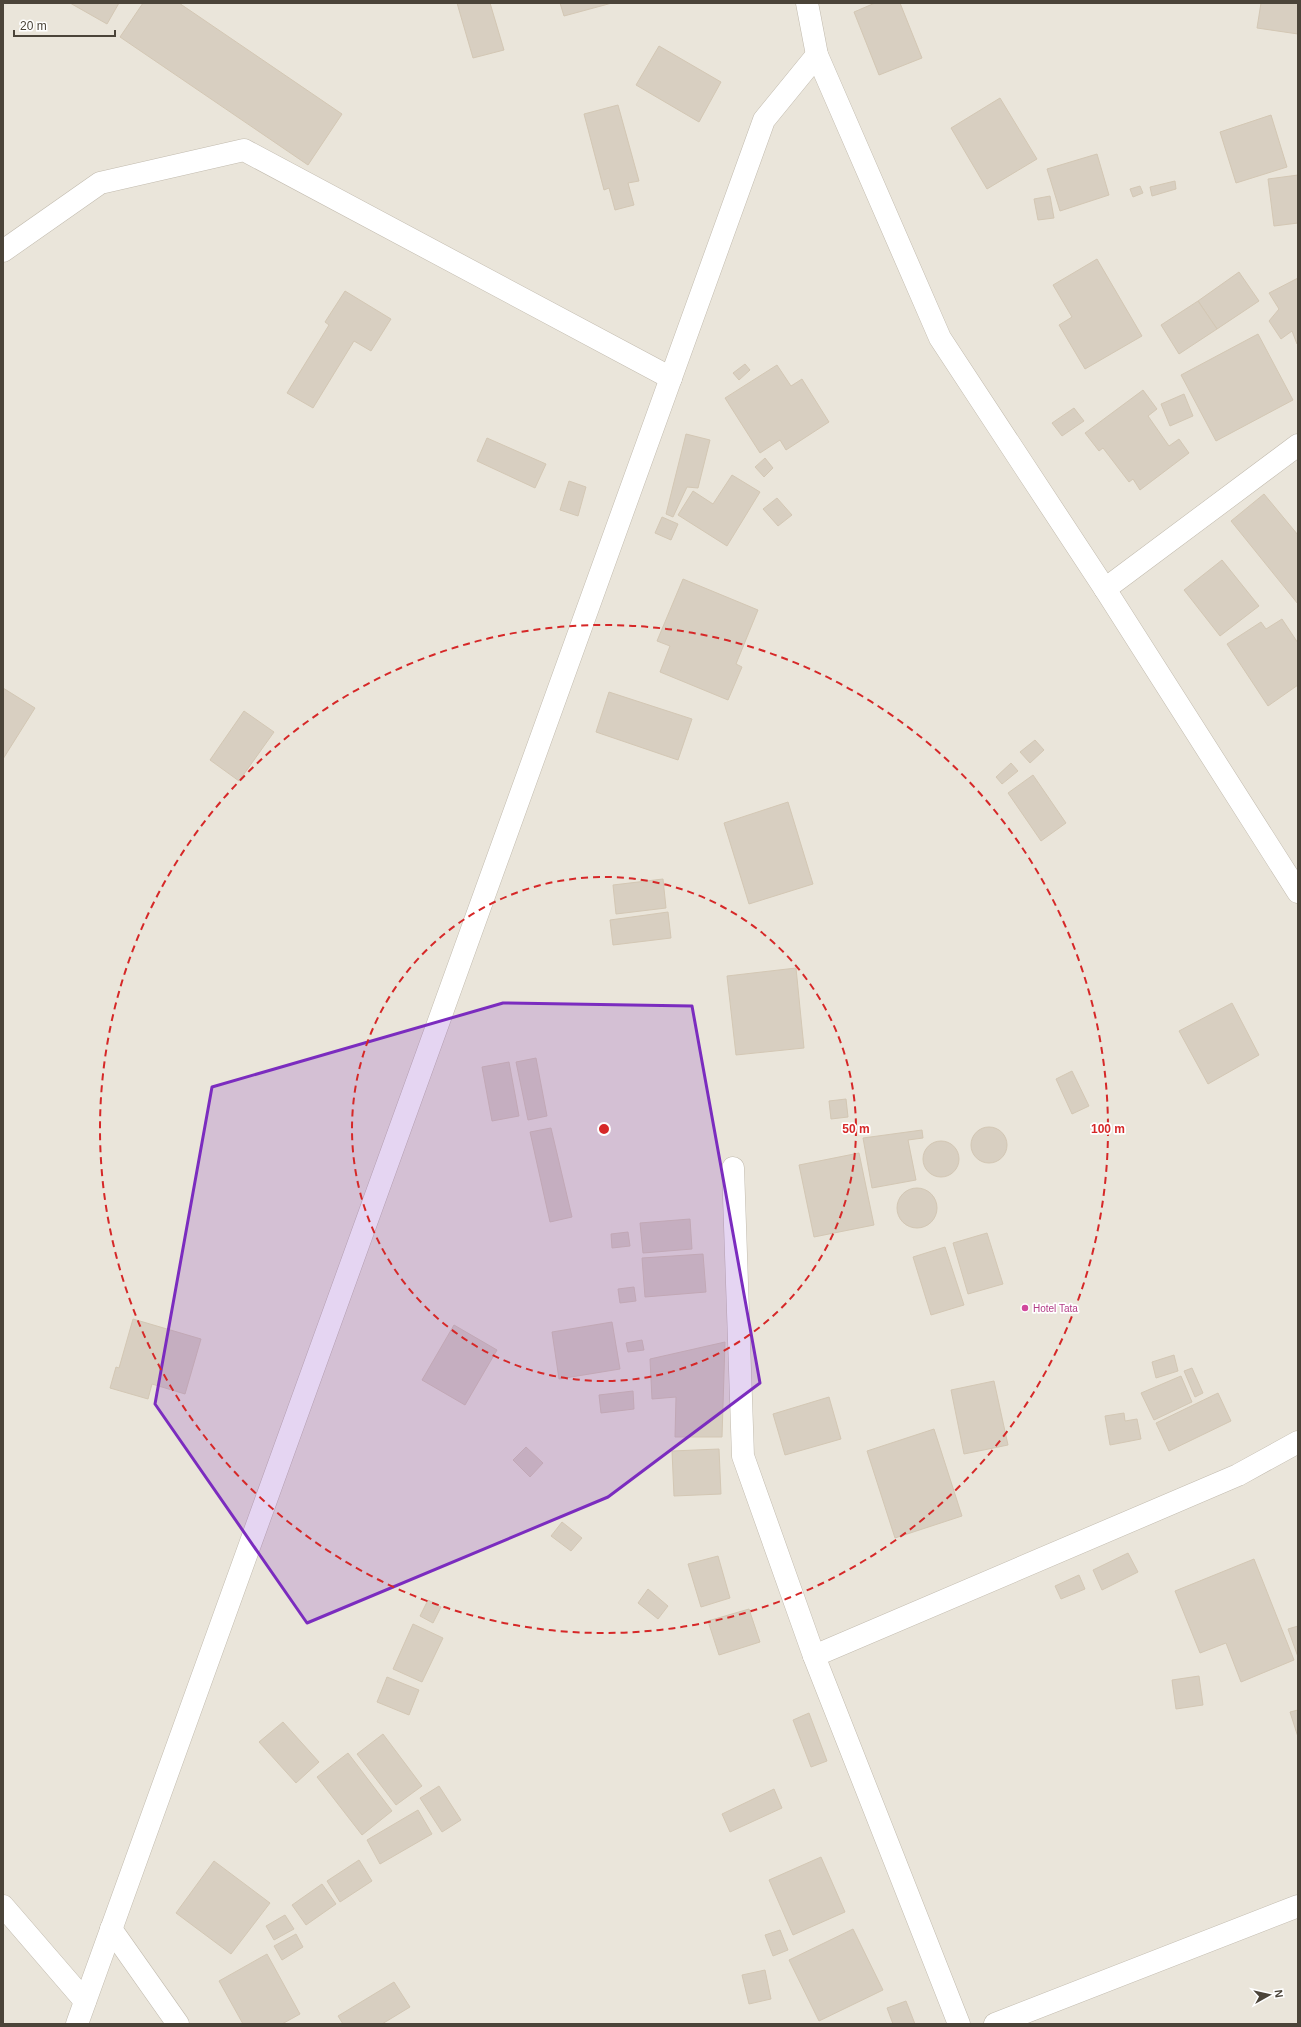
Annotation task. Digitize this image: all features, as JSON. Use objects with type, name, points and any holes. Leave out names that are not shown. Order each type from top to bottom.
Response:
[{"type":"street","points":[[807,3],[817,54],[940,338],[1105,589],[1298,892]]},
{"type":"street","points":[[77,2024],[764,120],[817,54]]},
{"type":"street","points":[[3,251],[100,183],[244,150],[671,378]]},
{"type":"street","points":[[1105,589],[1298,445]]},
{"type":"street","points":[[733,1168],[743,1456],[814,1656],[959,2024]]},
{"type":"street","points":[[814,1656],[1238,1475],[1298,1442]]},
{"type":"street","points":[[3,1906],[85,2001]]},
{"type":"street","points":[[994,2024],[1298,1906]]},
{"type":"street","points":[[111,1929],[178,2024]]},
{"type":"highlighted area","points":[[503,1003],[692,1006],[760,1383],[608,1497],[307,1623],[155,1404],[212,1087]]},
{"type":"shaded area","points":[[3,3],[1298,3],[1298,2024],[3,2024]]},
{"type":"building","points":[[70,3],[119,3],[107,24]]},
{"type":"building","points":[[143,3],[179,3],[342,114],[308,165],[120,37]]},
{"type":"building","points":[[457,3],[490,3],[504,50],[473,58]]},
{"type":"building","points":[[560,3],[612,3],[564,16]]},
{"type":"building","points":[[875,3],[900,3],[922,58],[879,75],[854,12]]},
{"type":"building","points":[[1261,3],[1298,3],[1298,34],[1257,28]]},
{"type":"building","points":[[659,46],[721,82],[699,122],[636,85]]},
{"type":"building","points":[[1000,98],[1037,159],[987,189],[951,128]]},
{"type":"building","points":[[618,105],[639,181],[628,183],[634,205],[615,210],[609,188],[604,190],[584,114]]},
{"type":"building","points":[[1271,115],[1287,167],[1236,183],[1220,132]]},
{"type":"building","points":[[1097,154],[1109,195],[1060,211],[1047,169]]},
{"type":"building","points":[[1298,175],[1298,223],[1274,226],[1268,179]]},
{"type":"building","points":[[1175,181],[1176,189],[1152,196],[1150,187]]},
{"type":"building","points":[[1140,186],[1143,193],[1133,197],[1130,189]]},
{"type":"building","points":[[1050,196],[1054,218],[1038,220],[1034,199]]},
{"type":"building","points":[[1097,259],[1142,336],[1085,369],[1059,325],[1072,317],[1053,285]]},
{"type":"building","points":[[1239,272],[1259,301],[1217,329],[1198,301]]},
{"type":"building","points":[[1298,278],[1297,344],[1292,331],[1281,339],[1269,321],[1279,309],[1269,293]]},
{"type":"building","points":[[345,291],[391,319],[371,351],[354,341],[313,408],[287,393],[329,325],[325,322]]},
{"type":"building","points":[[1198,301],[1217,329],[1179,354],[1161,325]]},
{"type":"building","points":[[1258,334],[1293,400],[1216,441],[1181,375]]},
{"type":"building","points":[[745,364],[750,370],[739,380],[733,373]]},
{"type":"building","points":[[777,365],[791,386],[802,379],[829,422],[786,450],[780,440],[760,453],[725,398]]},
{"type":"building","points":[[1143,390],[1157,409],[1148,416],[1169,446],[1179,439],[1189,453],[1140,490],[1133,479],[1129,482],[1103,448],[1099,451],[1085,433]]},
{"type":"building","points":[[1184,394],[1193,416],[1170,426],[1161,404]]},
{"type":"building","points":[[1074,408],[1084,421],[1062,436],[1052,423]]},
{"type":"building","points":[[686,434],[710,440],[698,488],[687,487],[673,517],[666,514]]},
{"type":"building","points":[[487,438],[546,464],[535,488],[477,461]]},
{"type":"building","points":[[765,458],[773,468],[764,477],[755,467]]},
{"type":"building","points":[[732,475],[760,492],[727,546],[678,515],[693,491],[713,504]]},
{"type":"building","points":[[569,481],[586,487],[578,516],[560,510]]},
{"type":"building","points":[[1264,494],[1298,535],[1298,604],[1231,521]]},
{"type":"building","points":[[777,498],[792,515],[778,526],[763,509]]},
{"type":"building","points":[[662,517],[678,524],[671,540],[655,533]]},
{"type":"building","points":[[1222,560],[1259,606],[1220,636],[1184,590]]},
{"type":"building","points":[[683,579],[758,610],[736,664],[742,667],[728,700],[660,672],[670,646],[657,641]]},
{"type":"building","points":[[1282,619],[1298,643],[1298,685],[1268,706],[1227,644],[1261,622],[1266,629]]},
{"type":"building","points":[[3,688],[35,708],[3,759]]},
{"type":"building","points":[[609,692],[692,719],[678,760],[596,732]]},
{"type":"building","points":[[244,711],[274,732],[239,781],[210,760]]},
{"type":"building","points":[[1035,740],[1044,750],[1030,763],[1020,752]]},
{"type":"building","points":[[1011,763],[1018,771],[1002,784],[996,777]]},
{"type":"building","points":[[1033,775],[1066,823],[1041,841],[1008,793]]},
{"type":"building","points":[[788,802],[813,884],[749,904],[724,823]]},
{"type":"building","points":[[663,879],[666,908],[616,914],[613,885]]},
{"type":"building","points":[[668,912],[671,938],[613,945],[610,920]]},
{"type":"building","points":[[796,968],[804,1048],[736,1055],[727,976]]},
{"type":"building","points":[[1232,1003],[1259,1055],[1208,1084],[1179,1031]]},
{"type":"building","points":[[536,1058],[547,1116],[528,1120],[516,1062]]},
{"type":"building","points":[[509,1062],[519,1116],[492,1121],[482,1067]]},
{"type":"building","points":[[1072,1071],[1089,1106],[1072,1114],[1056,1079]]},
{"type":"building","points":[[846,1099],[848,1117],[831,1119],[829,1101]]},
{"type":"building","points":[[993,1127],[1002,1132],[1006,1138],[1006,1152],[1002,1158],[993,1163],[985,1163],[976,1158],[972,1152],[971,1141],[976,1132],[982,1128]]},
{"type":"building","points":[[551,1128],[572,1217],[550,1222],[530,1132]]},
{"type":"building","points":[[922,1130],[923,1138],[908,1140],[916,1180],[872,1188],[863,1138]]},
{"type":"building","points":[[945,1141],[954,1146],[958,1152],[958,1166],[954,1172],[945,1177],[937,1177],[928,1172],[924,1166],[923,1155],[928,1146],[934,1142]]},
{"type":"building","points":[[859,1153],[874,1225],[814,1237],[799,1165]]},
{"type":"building","points":[[921,1188],[928,1191],[934,1197],[937,1208],[936,1216],[928,1225],[921,1228],[913,1228],[906,1225],[898,1216],[897,1204],[900,1197],[909,1189]]},
{"type":"building","points":[[690,1219],[692,1249],[643,1253],[640,1223]]},
{"type":"building","points":[[628,1232],[630,1246],[612,1248],[611,1234]]},
{"type":"building","points":[[987,1233],[1003,1284],[968,1294],[953,1243]]},
{"type":"building","points":[[945,1247],[964,1305],[931,1315],[913,1257]]},
{"type":"building","points":[[703,1254],[706,1292],[645,1297],[642,1258]]},
{"type":"building","points":[[634,1287],[636,1301],[620,1303],[618,1289]]},
{"type":"building","points":[[133,1319],[201,1339],[185,1394],[152,1384],[148,1399],[110,1388],[116,1367],[119,1368]]},
{"type":"building","points":[[612,1322],[620,1369],[559,1379],[552,1332]]},
{"type":"building","points":[[454,1325],[497,1350],[465,1405],[422,1380]]},
{"type":"building","points":[[642,1340],[644,1350],[628,1352],[626,1343]]},
{"type":"building","points":[[725,1342],[722,1437],[675,1437],[676,1397],[652,1399],[650,1359]]},
{"type":"building","points":[[1174,1355],[1178,1371],[1156,1378],[1152,1362]]},
{"type":"building","points":[[1192,1368],[1203,1393],[1195,1397],[1184,1371]]},
{"type":"building","points":[[1181,1376],[1192,1402],[1154,1420],[1141,1393]]},
{"type":"building","points":[[994,1381],[1008,1445],[964,1454],[951,1390]]},
{"type":"building","points":[[633,1391],[634,1409],[601,1413],[599,1395]]},
{"type":"building","points":[[1218,1393],[1231,1421],[1169,1451],[1156,1423]]},
{"type":"building","points":[[829,1397],[841,1439],[785,1455],[773,1414]]},
{"type":"building","points":[[1124,1413],[1125,1421],[1137,1419],[1141,1439],[1110,1445],[1105,1416]]},
{"type":"building","points":[[934,1429],[962,1516],[895,1538],[867,1451]]},
{"type":"building","points":[[526,1447],[543,1463],[530,1477],[513,1460]]},
{"type":"building","points":[[719,1449],[721,1494],[674,1496],[672,1451]]},
{"type":"building","points":[[562,1522],[582,1538],[571,1551],[551,1536]]},
{"type":"building","points":[[1128,1553],[1138,1572],[1102,1590],[1093,1570]]},
{"type":"building","points":[[718,1556],[730,1598],[701,1607],[688,1564]]},
{"type":"building","points":[[1254,1559],[1294,1660],[1241,1682],[1226,1643],[1200,1653],[1175,1591]]},
{"type":"building","points":[[1079,1575],[1085,1589],[1061,1599],[1055,1586]]},
{"type":"building","points":[[648,1589],[668,1606],[658,1619],[638,1603]]},
{"type":"building","points":[[428,1600],[441,1607],[433,1623],[420,1616]]},
{"type":"building","points":[[749,1609],[760,1642],[719,1655],[708,1621]]},
{"type":"building","points":[[413,1624],[443,1638],[422,1682],[393,1669]]},
{"type":"building","points":[[1298,1626],[1298,1657],[1288,1629]]},
{"type":"building","points":[[1199,1676],[1203,1705],[1176,1709],[1172,1680]]},
{"type":"building","points":[[387,1677],[419,1690],[409,1715],[377,1702]]},
{"type":"building","points":[[1298,1710],[1298,1737],[1290,1712]]},
{"type":"building","points":[[809,1713],[827,1761],[811,1767],[793,1720]]},
{"type":"building","points":[[283,1722],[319,1762],[296,1783],[259,1742]]},
{"type":"building","points":[[383,1734],[422,1786],[396,1805],[357,1754]]},
{"type":"building","points":[[348,1753],[392,1811],[362,1835],[317,1777]]},
{"type":"building","points":[[439,1786],[461,1820],[442,1832],[420,1798]]},
{"type":"building","points":[[774,1789],[782,1808],[730,1832],[722,1814]]},
{"type":"building","points":[[418,1810],[432,1834],[380,1864],[367,1840]]},
{"type":"building","points":[[821,1857],[845,1912],[793,1935],[769,1880]]},
{"type":"building","points":[[359,1860],[372,1881],[340,1902],[327,1881]]},
{"type":"building","points":[[214,1861],[270,1903],[231,1954],[176,1913]]},
{"type":"building","points":[[322,1884],[336,1904],[306,1925],[292,1905]]},
{"type":"building","points":[[285,1915],[294,1929],[274,1940],[266,1926]]},
{"type":"building","points":[[853,1929],[883,1990],[819,2021],[789,1960]]},
{"type":"building","points":[[780,1930],[788,1950],[773,1956],[765,1935]]},
{"type":"building","points":[[296,1934],[303,1947],[282,1960],[274,1946]]},
{"type":"building","points":[[267,1954],[300,2014],[282,2024],[243,2024],[219,1981]]},
{"type":"building","points":[[765,1970],[771,1999],[749,2004],[742,1975]]},
{"type":"building","points":[[394,1982],[410,2007],[382,2024],[343,2024],[338,2016]]},
{"type":"building","points":[[906,2001],[915,2024],[893,2024],[887,2008]]},
{"type":"place","name":"Hotel Tata","points":[[1025,1308]]}]
